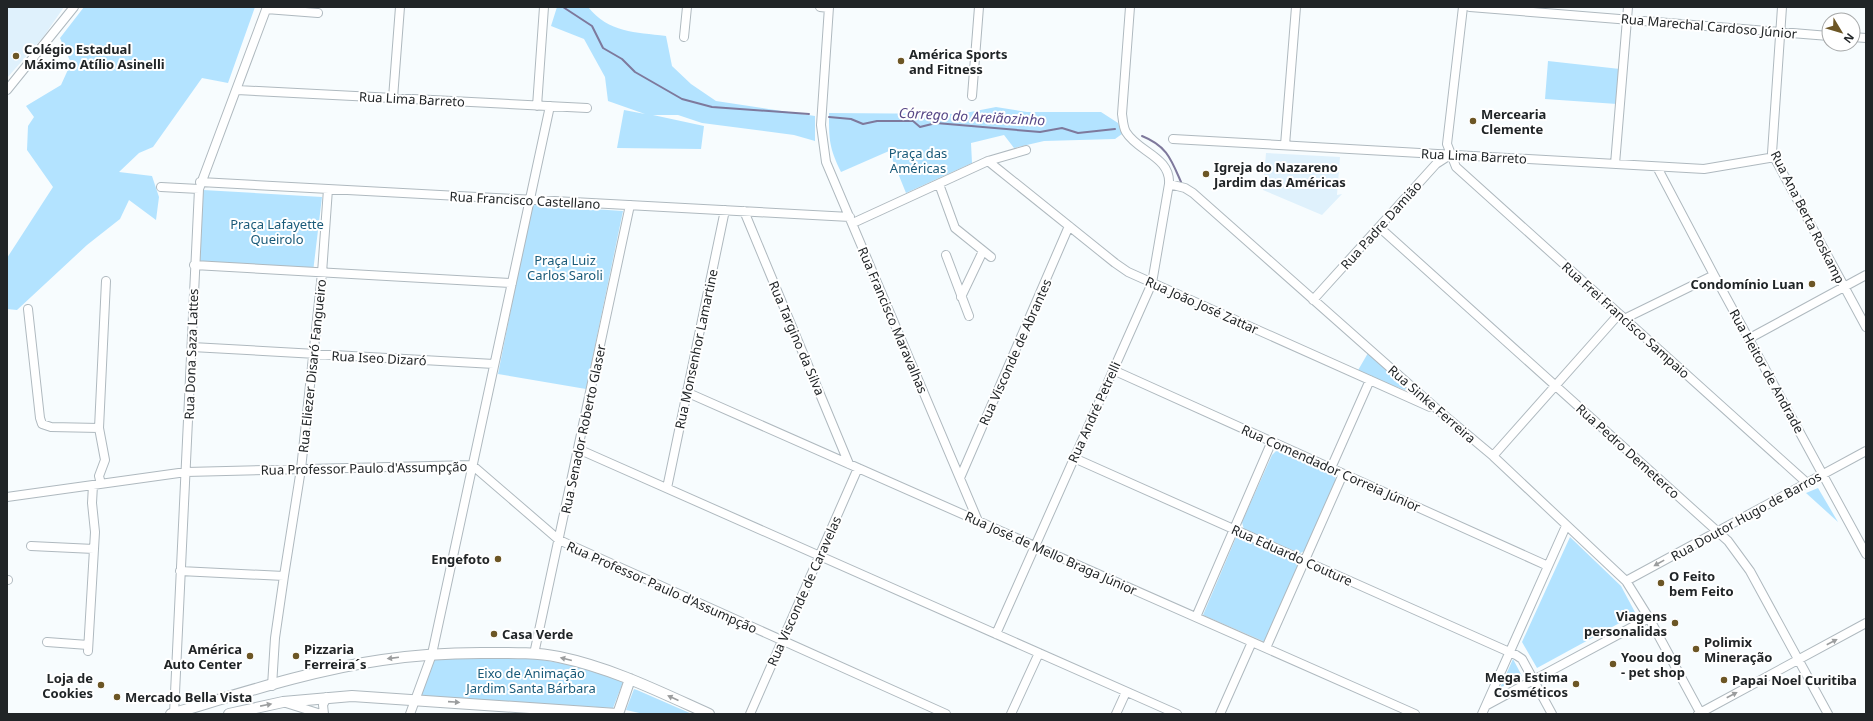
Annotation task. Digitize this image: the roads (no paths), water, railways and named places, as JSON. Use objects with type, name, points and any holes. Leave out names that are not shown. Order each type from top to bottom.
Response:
[{"type":"main road","points":[[173,714],[357,664],[432,654],[534,654],[560,657],[584,663],[630,679],[709,714]]},
{"type":"main road","points":[[228,714],[283,702],[327,697],[363,696],[618,714],[630,679]]},
{"type":"street","points":[[7,90],[74,7]]},
{"type":"street","points":[[393,98],[400,7]]},
{"type":"street","points":[[537,106],[544,7]]},
{"type":"street","points":[[684,37],[687,7]]},
{"type":"street","points":[[820,7],[829,7]]},
{"type":"street","name":"Rua Francisco Maravalhas","points":[[829,7],[821,115],[822,141],[826,162],[978,521]]},
{"type":"street","points":[[972,96],[979,7]]},
{"type":"street","points":[[1130,7],[1122,107],[1123,120],[1126,132],[1138,144],[1163,164],[1169,174],[1169,184]]},
{"type":"street","points":[[1285,145],[1296,7]]},
{"type":"street","points":[[1451,155],[1447,144],[1462,7]]},
{"type":"street","name":"Rua Marechal Cardoso Júnior","points":[[1470,7],[1821,35]]},
{"type":"street","points":[[1615,164],[1628,7]]},
{"type":"street","name":"Rua Ana Berta Roskamp","points":[[1782,7],[1772,144],[1775,157],[1866,326]]},
{"type":"street","points":[[267,8],[318,13]]},
{"type":"street","name":"Rua Dona Saza Lattes","points":[[173,714],[192,347],[194,265],[200,186],[267,8]]},
{"type":"street","name":"Rua Lima Barreto","points":[[237,90],[587,108]]},
{"type":"street","points":[[410,714],[432,654],[550,106]]},
{"type":"street","name":"Rua Lima Barreto","points":[[1173,139],[1704,169],[1775,157]]},
{"type":"street","name":"Rua Francisco Castellano","points":[[161,187],[200,186],[328,189],[744,211],[851,220],[938,184],[988,161],[1026,150]]},
{"type":"street","name":"Rua Padre Damião","points":[[1313,300],[1436,164],[1451,155]]},
{"type":"street","name":"Rua Frei Francisco Sampaio","points":[[1451,155],[1456,167],[1807,483]]},
{"type":"street","name":"Rua João José Zattar","points":[[988,161],[1119,266],[1152,283],[1438,410]]},
{"type":"street","name":"Rua Heitor de Andrade","points":[[1657,166],[1714,275],[1750,338],[1866,554]]},
{"type":"street","points":[[938,184],[954,226],[991,257]]},
{"type":"street","name":"Rua André Petrelli","points":[[996,634],[1152,283],[1169,184]]},
{"type":"street","name":"Rua Sinke Ferreira","points":[[1169,184],[1185,188],[1193,193],[1438,410],[1493,456],[1626,581],[1649,618],[1700,714]]},
{"type":"street","name":"Rua Eliezer Disaró Fangueiro","points":[[272,686],[275,638],[302,469],[322,273],[328,189]]},
{"type":"street","name":"Rua Senador Roberto Glaser","points":[[534,654],[630,205]]},
{"type":"street","name":"Rua Monsenhor Lamartine","points":[[667,488],[725,210]]},
{"type":"street","name":"Rua Targino da Silva","points":[[744,211],[849,464]]},
{"type":"street","name":"Rua Visconde de Abrantes","points":[[960,478],[1069,226]]},
{"type":"street","name":"Rua Pedro Demeterco","points":[[1379,227],[1718,532],[1744,562],[1828,714]]},
{"type":"street","points":[[961,297],[983,251]]},
{"type":"street","points":[[946,255],[969,316]]},
{"type":"street","points":[[194,265],[512,283]]},
{"type":"street","points":[[1493,456],[1622,316],[1714,275]]},
{"type":"street","points":[[1750,338],[1866,275]]},
{"type":"street","points":[[47,642],[88,648],[95,528],[92,503],[105,460],[99,428],[106,281]]},
{"type":"street","points":[[28,309],[40,418],[42,424],[51,427],[99,428]]},
{"type":"street","name":"Rua Iseo Dizaró","points":[[192,347],[494,364]]},
{"type":"street","name":"Rua Comendador Correia Júnior","points":[[1113,370],[1548,566]]},
{"type":"street","points":[[1331,468],[1370,380]]},
{"type":"street","name":"Rua José de Mello Braga Júnior","points":[[686,392],[1415,714]]},
{"type":"street","points":[[1196,617],[1272,441]]},
{"type":"street","points":[[578,449],[1177,714]]},
{"type":"street","name":"Rua Doutor Hugo de Barros","points":[[1626,581],[1866,451]]},
{"type":"street","name":"Rua Eduardo Couture","points":[[1074,458],[1520,657],[1552,714]]},
{"type":"street","name":"Rua Professor Paulo d'Assumpção","points":[[7,496],[186,472],[472,465],[559,540],[946,714]]},
{"type":"street","name":"Rua Visconde de Caravelas","points":[[750,714],[858,468]]},
{"type":"street","points":[[1266,648],[1343,474]]},
{"type":"street","points":[[1482,714],[1566,526]]},
{"type":"street","points":[[31,546],[94,549]]},
{"type":"street","points":[[180,571],[284,576]]},
{"type":"street","points":[[1486,705],[1649,618]]},
{"type":"street","points":[[1700,714],[1866,623]]},
{"type":"street","points":[[1220,714],[1252,642]]},
{"type":"street","points":[[1011,714],[1039,653]]},
{"type":"street","points":[[1116,714],[1126,692]]},
{"type":"street","points":[[283,702],[323,714],[323,705],[327,697]]},
{"type":"waterway","name":"Córrego do Areiãozinho","points":[[563,7],[592,26],[603,48],[622,59],[635,72],[682,99],[712,107],[809,114]]},
{"type":"waterway","name":"Córrego do Areiãozinho","points":[[829,117],[851,119],[863,124],[877,121],[913,121],[920,127],[936,123],[1040,132],[1062,128],[1078,133],[1115,129]]},
{"type":"waterway","name":"Córrego do Areiãozinho","points":[[1142,136],[1163,149],[1171,160],[1181,182]]},
{"type":"place","name":"Colégio Estadual Máximo Atílio Asinelli","points":[[16,56]]},
{"type":"place","name":"América Sports and Fitness","points":[[901,61]]},
{"type":"place","name":"Mercearia Clemente","points":[[1473,121]]},
{"type":"place","name":"Igreja do Nazareno Jardim das Américas","points":[[1206,174]]},
{"type":"place","name":"Condomínio Luan","points":[[1812,284]]},
{"type":"place","name":"Engefoto","points":[[498,559]]},
{"type":"place","name":"O Feito bem Feito","points":[[1661,583]]},
{"type":"place","name":"Viagens personalidas","points":[[1675,623]]},
{"type":"place","name":"Casa Verde","points":[[494,634]]},
{"type":"place","name":"Polimix Mineração","points":[[1696,649]]},
{"type":"place","name":"América Auto Center","points":[[250,656]]},
{"type":"place","name":"Pizzaria Ferreira´s","points":[[296,656]]},
{"type":"place","name":"Yoou dog - pet shop","points":[[1613,664]]},
{"type":"place","name":"Papai Noel Curitiba","points":[[1724,680]]},
{"type":"place","name":"Mega Estima Cosméticos","points":[[1576,684]]},
{"type":"place","name":"Loja de Cookies","points":[[101,685]]},
{"type":"place","name":"Mercado Bella Vista","points":[[117,697]]},
{"type":"park label","name":"Praça das Américas","points":[[918,160]]},
{"type":"park label","name":"Praça Lafayette Queirolo","points":[[277,232]]},
{"type":"park label","name":"Praça Luiz Carlos Saroli","points":[[565,268]]},
{"type":"park label","name":"Eixo de Animação Jardim Santa Bárbara","points":[[531,680]]}]
